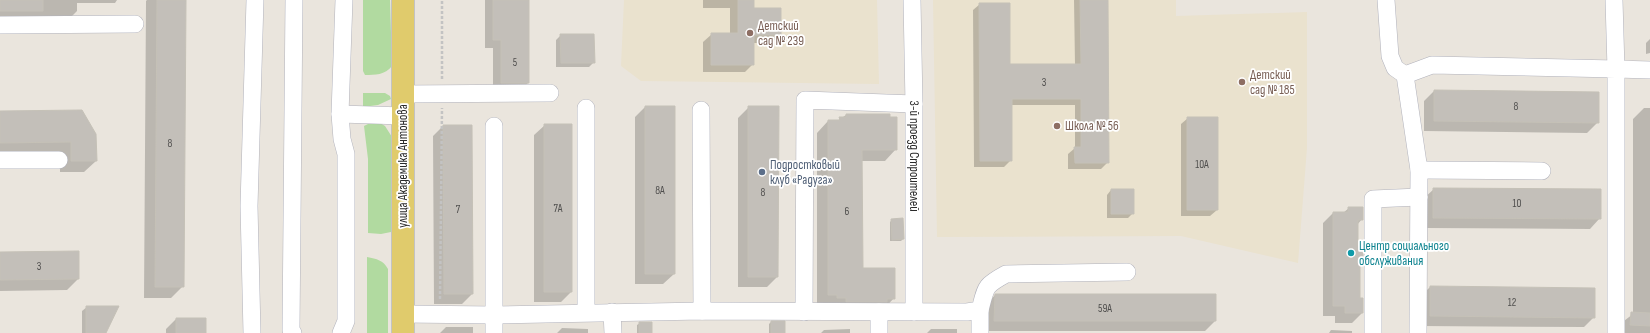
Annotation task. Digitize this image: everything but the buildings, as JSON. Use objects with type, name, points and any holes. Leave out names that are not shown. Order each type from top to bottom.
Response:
[{"type":"main road","name":"улица Академика Антонова","points":[[403,0],[403,324]]},
{"type":"street","points":[[252,333],[249,206],[255,0]]},
{"type":"street","points":[[293,333],[291,330],[291,323],[294,0]]},
{"type":"street","points":[[341,333],[346,321],[346,154],[342,139],[340,114],[344,0]]},
{"type":"street","name":"3-й проезд Строителей","points":[[912,0],[914,104],[914,312]]},
{"type":"street","points":[[1386,0],[1390,56],[1395,68],[1405,75],[1419,170],[1418,333]]},
{"type":"street","points":[[1614,0],[1616,70],[1616,333]]},
{"type":"street","points":[[0,25],[135,24]]},
{"type":"street","points":[[1405,75],[1432,64],[1650,70]]},
{"type":"street","points":[[403,94],[550,93]]},
{"type":"street","points":[[804,312],[805,100],[914,104]]},
{"type":"street","points":[[586,108],[586,312]]},
{"type":"street","points":[[701,110],[702,311]]},
{"type":"street","points":[[340,114],[403,116]]},
{"type":"street","points":[[494,126],[494,333]]},
{"type":"street","points":[[0,160],[59,160]]},
{"type":"street","points":[[1419,170],[1542,171]]},
{"type":"street","points":[[1373,333],[1373,199],[1419,197]]},
{"type":"street","points":[[980,333],[980,310],[985,292],[990,283],[1006,274],[1128,272]]},
{"type":"street","points":[[403,324],[439,314],[494,315],[586,312],[702,311],[967,312],[980,310]]},
{"type":"street","points":[[612,312],[613,333]]},
{"type":"street","points":[[879,312],[879,333]]},
{"type":"path","points":[[439,314],[442,0]]},
{"type":"shaded area","name":"Детский сад № 239","points":[[624,0],[877,0],[879,84],[641,81],[621,66]]},
{"type":"shaded area","name":"Школа № 56","points":[[933,0],[1176,0],[1176,16],[1307,12],[1307,148],[1298,263],[1181,236],[937,237]]},
{"type":"green space","points":[[363,0],[390,0],[392,66],[380,74],[365,75],[363,71]]},
{"type":"green space","points":[[363,93],[385,93],[390,96],[391,99],[378,105],[363,107]]},
{"type":"green space","points":[[380,123],[385,126],[392,137],[391,232],[381,234],[368,233],[368,159],[364,126],[368,124]]},
{"type":"green space","points":[[367,257],[379,260],[388,269],[388,333],[367,333]]},
{"type":"place","name":"Детский сад № 239","points":[[750,33]]},
{"type":"place","name":"Детский сад № 185","points":[[1242,82]]},
{"type":"place","name":"Школа № 56","points":[[1057,126]]},
{"type":"place","name":"Подростковый клуб «Радуга»","points":[[762,172]]},
{"type":"place","name":"Центр социального обслуживания","points":[[1351,253]]}]
